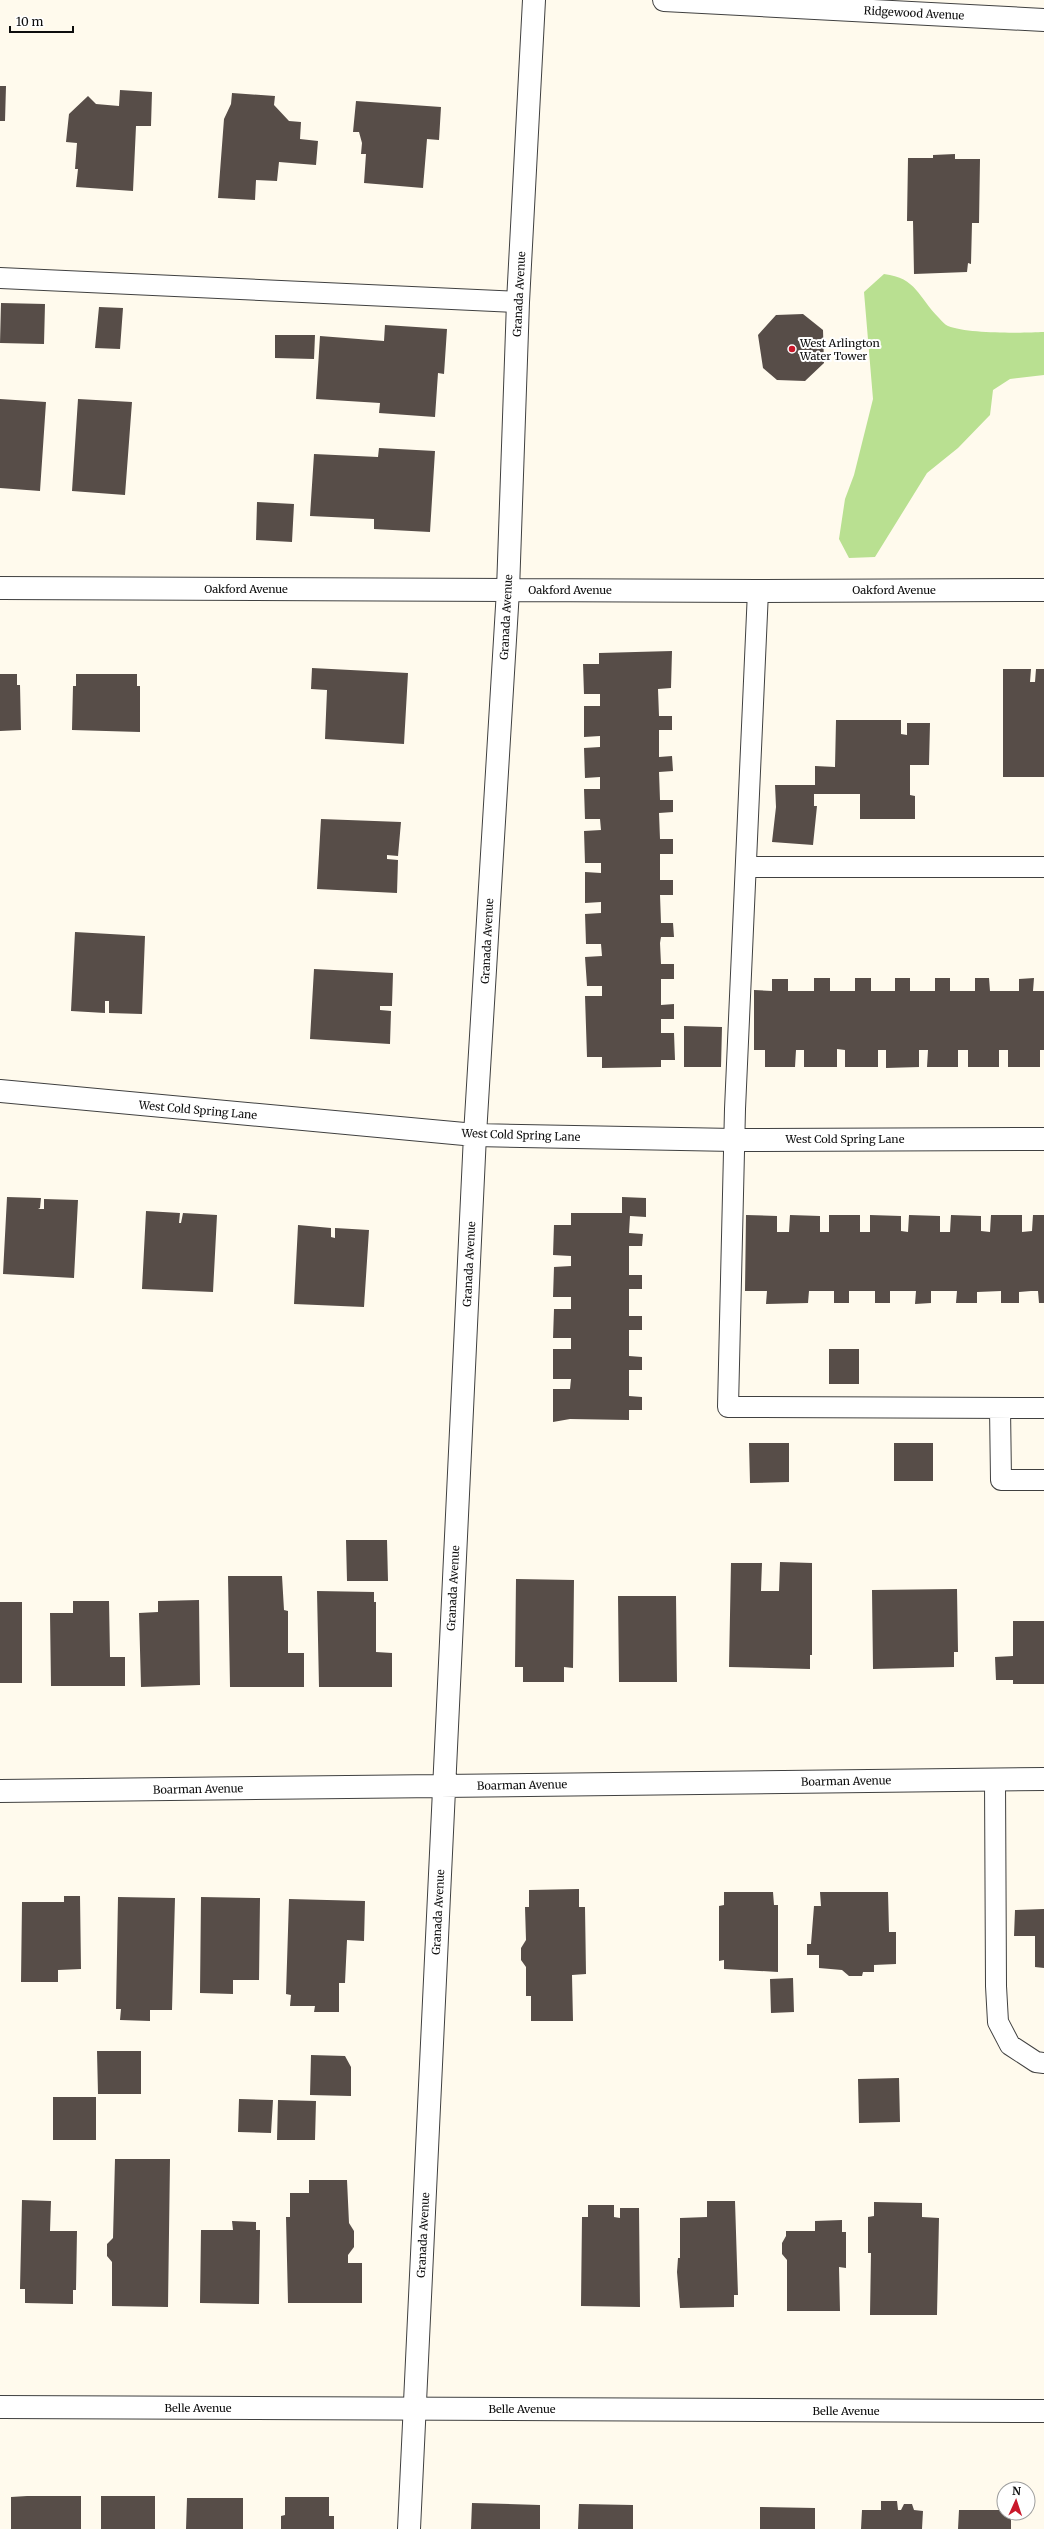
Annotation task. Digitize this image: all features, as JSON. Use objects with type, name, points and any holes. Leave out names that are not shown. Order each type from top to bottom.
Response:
[{"type":"street","name":"Granada Avenue","points":[[409,2529],[475,1135],[508,590],[518,302],[534,0]]},
{"type":"street","name":"Ridgewood Avenue","points":[[664,0],[868,5],[1044,20]]},
{"type":"street","name":"Oakford Avenue","points":[[0,588],[758,591],[1044,590]]},
{"type":"street","name":"West Cold Spring Lane","points":[[0,1091],[475,1135],[734,1140],[1044,1139]]},
{"type":"street","name":"Boarman Avenue","points":[[0,1791],[1044,1779]]},
{"type":"street","name":"Belle Avenue","points":[[0,2407],[1044,2411]]},
{"type":"lane","points":[[0,278],[518,302]]},
{"type":"lane","points":[[758,591],[734,1140],[728,1407],[1044,1408]]},
{"type":"lane","points":[[746,867],[1044,867]]},
{"type":"lane","points":[[1000,1408],[1001,1480],[1044,1480]]},
{"type":"lane","points":[[995,1780],[996,1986],[998,2022],[1010,2045],[1036,2062],[1044,2063]]},
{"type":"green space","points":[[884,274],[895,276],[910,284],[948,326],[957,329],[981,332],[1044,332],[1044,375],[1010,379],[993,390],[990,415],[958,448],[927,473],[875,557],[849,558],[839,539],[845,499],[854,475],[873,399],[864,292]]},
{"type":"building","points":[[0,86],[6,86],[5,121],[0,121]]},
{"type":"building","points":[[120,90],[152,92],[151,126],[136,126],[133,191],[76,187],[78,169],[75,169],[77,143],[66,142],[69,114],[88,96],[96,104],[119,106]]},
{"type":"building","points":[[232,93],[275,96],[274,105],[289,121],[301,122],[300,139],[318,141],[316,165],[279,162],[277,181],[256,180],[255,200],[218,198],[224,119],[231,104]]},
{"type":"building","points":[[356,101],[441,107],[439,140],[427,139],[423,188],[364,183],[366,154],[361,154],[362,143],[359,132],[353,132]]},
{"type":"building","points":[[955,154],[955,159],[980,159],[979,223],[972,223],[971,264],[968,263],[967,272],[914,274],[913,221],[907,221],[908,158],[933,158],[933,155]]},
{"type":"building","points":[[1,303],[45,304],[44,344],[0,343]]},
{"type":"building","points":[[99,307],[123,308],[120,349],[95,348]]},
{"type":"building","name":"West Arlington Water Tower","points":[[803,314],[823,330],[824,363],[805,381],[777,380],[763,368],[758,335],[776,315]]},
{"type":"building","points":[[385,325],[447,329],[444,374],[438,373],[435,417],[379,413],[380,403],[316,399],[320,336],[384,341]]},
{"type":"building","points":[[275,335],[315,335],[314,359],[275,358]]},
{"type":"building","points":[[0,399],[46,402],[40,491],[0,488]]},
{"type":"building","points":[[78,399],[132,402],[125,495],[72,491]]},
{"type":"building","points":[[379,448],[435,451],[430,532],[374,529],[374,519],[310,516],[314,454],[378,457]]},
{"type":"building","points":[[257,502],[294,504],[292,542],[256,540]]},
{"type":"building","points":[[672,651],[671,688],[658,689],[659,716],[672,716],[672,730],[659,730],[659,757],[672,756],[673,771],[659,772],[660,800],[673,800],[673,812],[659,813],[660,839],[673,839],[673,854],[660,854],[660,880],[673,880],[673,895],[660,895],[661,923],[673,923],[674,937],[661,937],[660,943],[661,964],[674,964],[674,979],[661,979],[661,1005],[674,1004],[674,1019],[661,1019],[661,1033],[674,1033],[675,1060],[661,1060],[661,1067],[602,1068],[602,1057],[587,1057],[585,996],[602,996],[602,986],[587,986],[585,957],[602,956],[601,944],[586,944],[585,914],[601,913],[601,902],[585,903],[585,872],[601,873],[601,863],[585,863],[584,831],[601,830],[600,819],[585,819],[584,789],[600,789],[600,777],[585,778],[584,748],[600,747],[600,736],[584,737],[584,706],[600,706],[600,694],[584,694],[583,664],[599,664],[599,653]]},
{"type":"building","points":[[312,668],[408,673],[404,744],[325,739],[327,690],[311,689]]},
{"type":"building","points":[[1003,669],[1031,669],[1030,682],[1035,682],[1036,669],[1044,669],[1044,777],[1003,777]]},
{"type":"building","points":[[0,674],[17,674],[17,685],[20,685],[21,730],[0,731]]},
{"type":"building","points":[[76,674],[137,674],[137,686],[140,686],[140,732],[72,730],[73,686],[76,686]]},
{"type":"building","points":[[836,720],[901,720],[901,734],[907,735],[907,723],[930,723],[929,765],[910,765],[910,795],[915,796],[915,819],[860,819],[860,794],[814,794],[814,806],[817,806],[813,845],[772,842],[776,807],[775,785],[815,785],[815,766],[835,767]]},
{"type":"building","points":[[321,819],[401,822],[398,856],[387,855],[387,859],[398,860],[397,893],[317,889]]},
{"type":"building","points":[[75,932],[145,936],[142,1014],[109,1013],[109,1001],[105,1001],[105,1013],[71,1011]]},
{"type":"building","points":[[314,969],[393,973],[392,1006],[380,1006],[380,1010],[391,1011],[390,1044],[310,1039]]},
{"type":"building","points":[[814,978],[830,978],[830,991],[855,991],[855,978],[871,978],[871,991],[895,991],[895,978],[910,978],[910,991],[935,991],[935,978],[950,978],[950,991],[975,991],[975,978],[989,978],[990,991],[1019,991],[1019,979],[1034,978],[1033,991],[1044,991],[1044,1050],[1040,1050],[1040,1067],[1008,1067],[1008,1050],[999,1050],[999,1067],[968,1067],[968,1050],[958,1050],[958,1067],[927,1067],[928,1050],[919,1050],[919,1067],[886,1068],[886,1050],[878,1050],[878,1067],[845,1067],[845,1050],[837,1049],[837,1067],[804,1067],[804,1050],[796,1050],[795,1067],[765,1067],[765,1050],[754,1050],[754,990],[772,991],[772,979],[788,979],[788,991],[814,991]]},
{"type":"building","points":[[684,1026],[722,1027],[721,1067],[684,1067]]},
{"type":"building","points":[[7,1197],[41,1198],[40,1208],[38,1209],[44,1209],[44,1199],[78,1200],[74,1278],[3,1274]]},
{"type":"building","points":[[622,1197],[646,1198],[646,1217],[630,1216],[629,1233],[643,1234],[642,1246],[629,1246],[629,1275],[642,1275],[642,1289],[629,1289],[629,1316],[642,1316],[642,1330],[629,1330],[629,1356],[642,1357],[642,1370],[629,1370],[629,1396],[642,1397],[642,1410],[629,1410],[629,1420],[570,1419],[553,1422],[553,1389],[570,1389],[571,1379],[553,1379],[553,1349],[571,1349],[571,1338],[553,1338],[554,1309],[571,1309],[571,1297],[553,1297],[554,1267],[571,1266],[571,1256],[553,1255],[554,1225],[571,1225],[571,1213],[622,1213]]},
{"type":"building","points":[[146,1211],[180,1213],[179,1223],[181,1223],[183,1213],[217,1215],[213,1292],[142,1289]]},
{"type":"building","points":[[746,1215],[777,1216],[777,1232],[789,1232],[790,1215],[820,1216],[820,1232],[829,1232],[829,1215],[860,1215],[860,1232],[870,1232],[870,1215],[901,1216],[901,1231],[908,1232],[909,1215],[940,1216],[940,1232],[950,1232],[951,1215],[981,1216],[981,1231],[990,1232],[991,1215],[1022,1215],[1022,1232],[1032,1231],[1033,1215],[1044,1215],[1044,1303],[1039,1303],[1038,1291],[1019,1292],[1019,1303],[1001,1303],[1001,1291],[977,1292],[977,1303],[956,1303],[957,1291],[931,1291],[931,1303],[915,1304],[916,1291],[890,1291],[890,1303],[875,1303],[875,1291],[849,1291],[849,1303],[834,1303],[834,1291],[809,1291],[808,1303],[766,1304],[767,1291],[745,1291]]},
{"type":"building","points":[[298,1225],[331,1228],[331,1237],[335,1238],[335,1228],[369,1230],[364,1307],[294,1304]]},
{"type":"building","points":[[829,1349],[859,1349],[859,1384],[829,1384]]},
{"type":"building","points":[[749,1443],[789,1443],[789,1482],[750,1483]]},
{"type":"building","points":[[894,1443],[933,1443],[933,1481],[894,1481]]},
{"type":"building","points":[[346,1540],[387,1540],[388,1581],[347,1581]]},
{"type":"building","points":[[780,1562],[812,1563],[812,1655],[810,1655],[810,1669],[729,1667],[731,1563],[762,1563],[761,1591],[779,1591]]},
{"type":"building","points":[[228,1576],[282,1576],[284,1610],[288,1611],[288,1653],[304,1653],[304,1687],[230,1687]]},
{"type":"building","points":[[516,1579],[574,1580],[573,1668],[564,1667],[564,1682],[523,1682],[523,1667],[515,1667]]},
{"type":"building","points":[[957,1589],[958,1652],[954,1652],[954,1667],[873,1669],[872,1590]]},
{"type":"building","points":[[317,1591],[374,1592],[374,1602],[376,1602],[376,1652],[392,1653],[392,1687],[319,1687]]},
{"type":"building","points":[[618,1596],[676,1596],[677,1682],[619,1682]]},
{"type":"building","points":[[199,1600],[200,1685],[141,1687],[139,1613],[158,1612],[158,1601]]},
{"type":"building","points":[[73,1601],[109,1601],[110,1657],[125,1657],[125,1686],[51,1686],[50,1613],[73,1613]]},
{"type":"building","points":[[0,1602],[22,1602],[22,1683],[0,1683]]},
{"type":"building","points":[[1013,1621],[1044,1621],[1044,1684],[1013,1684],[1013,1680],[996,1680],[995,1657],[1013,1656]]},
{"type":"building","points":[[579,1889],[579,1907],[585,1907],[586,1974],[572,1975],[573,2021],[531,2021],[531,1996],[526,1996],[526,1967],[521,1960],[521,1948],[526,1940],[525,1907],[529,1907],[529,1890]]},
{"type":"building","points":[[724,1892],[773,1892],[774,1905],[778,1905],[778,1972],[724,1969],[724,1960],[719,1961],[719,1906],[724,1905]]},
{"type":"building","points":[[820,1892],[888,1892],[889,1932],[896,1932],[896,1964],[874,1965],[874,1972],[863,1972],[862,1976],[849,1976],[842,1970],[819,1968],[819,1955],[807,1955],[807,1944],[811,1944],[814,1906],[821,1906]]},
{"type":"building","points":[[64,1896],[80,1896],[81,1969],[58,1970],[58,1982],[21,1982],[22,1902],[64,1902]]},
{"type":"building","points":[[118,1897],[175,1898],[172,2010],[150,2010],[150,2021],[120,2020],[121,2009],[116,2009]]},
{"type":"building","points":[[201,1897],[260,1898],[259,1980],[233,1980],[233,1994],[200,1993]]},
{"type":"building","points":[[289,1899],[365,1901],[364,1941],[347,1940],[345,1983],[339,1983],[339,2012],[314,2012],[315,2006],[290,2006],[291,1995],[286,1994]]},
{"type":"building","points":[[1044,1909],[1044,1968],[1035,1967],[1035,1936],[1014,1936],[1015,1910]]},
{"type":"building","points":[[793,1978],[794,2012],[771,2013],[770,1979]]},
{"type":"building","points":[[97,2051],[141,2051],[141,2094],[98,2094]]},
{"type":"building","points":[[311,2055],[345,2056],[351,2067],[351,2096],[310,2095]]},
{"type":"building","points":[[899,2078],[900,2122],[859,2123],[858,2079]]},
{"type":"building","points":[[53,2097],[96,2097],[96,2140],[53,2140]]},
{"type":"building","points":[[239,2099],[273,2100],[271,2133],[238,2132]]},
{"type":"building","points":[[278,2100],[316,2101],[315,2140],[277,2140]]},
{"type":"building","points":[[115,2159],[170,2159],[168,2307],[112,2306],[112,2262],[107,2256],[107,2244],[113,2238]]},
{"type":"building","points":[[309,2180],[347,2180],[349,2223],[354,2231],[354,2247],[348,2255],[348,2263],[362,2263],[362,2303],[288,2303],[286,2217],[290,2217],[290,2193],[309,2193]]},
{"type":"building","points":[[22,2200],[51,2201],[50,2231],[77,2231],[76,2290],[73,2290],[73,2304],[25,2303],[25,2289],[20,2289]]},
{"type":"building","points":[[707,2201],[735,2201],[738,2295],[734,2295],[734,2307],[680,2308],[677,2272],[678,2258],[680,2258],[680,2218],[707,2217]]},
{"type":"building","points":[[874,2202],[922,2203],[922,2217],[939,2218],[937,2315],[870,2315],[871,2253],[868,2253],[868,2217],[874,2216]]},
{"type":"building","points":[[588,2205],[614,2205],[614,2217],[620,2218],[620,2208],[639,2208],[640,2307],[581,2306],[582,2217],[588,2217]]},
{"type":"building","points":[[842,2220],[842,2232],[846,2232],[846,2268],[839,2267],[840,2311],[787,2311],[787,2260],[782,2254],[782,2243],[786,2236],[786,2231],[815,2231],[815,2221]]},
{"type":"building","points":[[232,2221],[256,2222],[256,2230],[260,2230],[259,2304],[200,2303],[201,2230],[233,2230]]},
{"type":"building","points":[[81,2496],[81,2529],[11,2529],[11,2497]]},
{"type":"building","points":[[101,2496],[155,2496],[155,2529],[101,2529]]},
{"type":"building","points":[[285,2497],[329,2497],[329,2516],[334,2516],[334,2529],[281,2529],[281,2516],[285,2515]]},
{"type":"building","points":[[187,2498],[243,2498],[243,2529],[186,2529]]},
{"type":"building","points":[[881,2501],[897,2501],[898,2510],[901,2510],[904,2504],[912,2504],[914,2510],[923,2511],[922,2529],[861,2529],[862,2510],[881,2510]]},
{"type":"building","points":[[472,2503],[540,2505],[540,2529],[471,2529]]},
{"type":"building","points":[[579,2504],[633,2505],[633,2529],[578,2529]]},
{"type":"building","points":[[760,2507],[815,2508],[815,2529],[760,2529]]},
{"type":"building","points":[[959,2510],[996,2510],[996,2521],[1011,2521],[1011,2529],[958,2529]]},
{"type":"place","name":"West Arlington Water Tower","points":[[792,349]]}]
